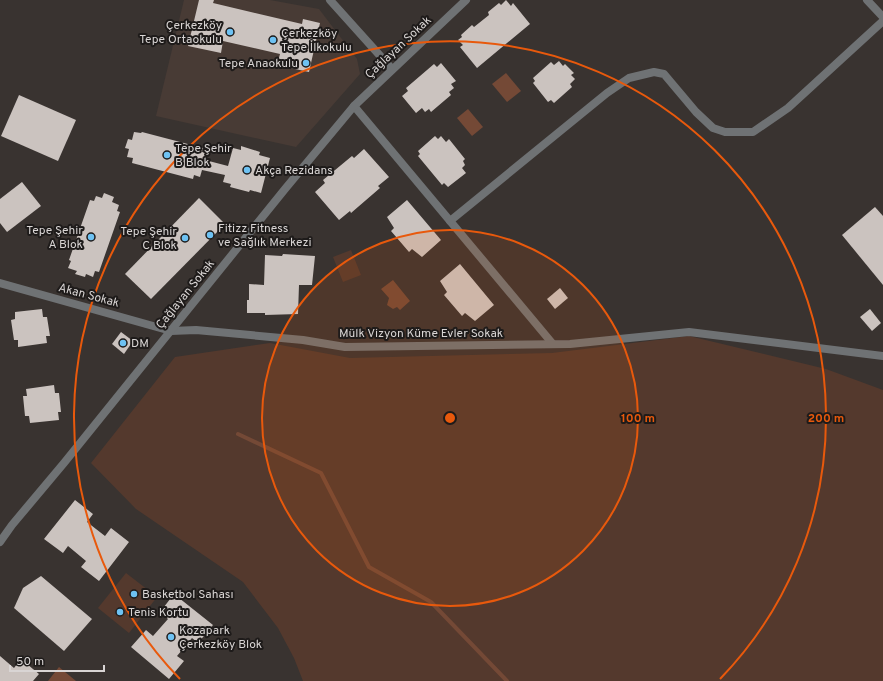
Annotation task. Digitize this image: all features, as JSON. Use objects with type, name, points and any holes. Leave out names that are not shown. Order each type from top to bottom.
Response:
[{"type":"street","points":[[330,0],[392,69]]},
{"type":"street","name":"Çağlayan Sokak","points":[[0,542],[12,525],[64,464],[354,106],[466,0]]},
{"type":"street","points":[[867,0],[883,17]]},
{"type":"street","points":[[450,221],[607,93],[629,78],[654,72],[664,74],[696,112],[713,128],[725,132],[752,132],[788,108],[883,21]]},
{"type":"street","points":[[354,106],[552,343]]},
{"type":"street","name":"Akan Sokak","points":[[0,283],[171,331]]},
{"type":"street","name":"Mülk Vizyon Küme Evler Sokak","points":[[171,331],[196,330],[304,340],[345,347],[552,343],[570,344],[689,332],[883,356]]},
{"type":"shaded area","points":[[184,0],[270,0],[319,9],[357,59],[360,74],[296,147],[156,116]]},
{"type":"shaded area","points":[[506,73],[521,91],[507,102],[492,84]]},
{"type":"shaded area","points":[[468,109],[483,127],[472,136],[457,118]]},
{"type":"shaded area","points":[[351,250],[361,275],[343,282],[333,257]]},
{"type":"shaded area","points":[[393,280],[410,301],[400,310],[397,307],[393,309],[387,305],[389,298],[381,289]]},
{"type":"shaded area","points":[[689,336],[826,369],[883,390],[883,681],[303,681],[294,658],[278,628],[243,582],[136,509],[91,463],[175,357],[270,343],[350,358],[552,353]]},
{"type":"shaded area","points":[[126,573],[157,597],[129,633],[98,608]]},
{"type":"shaded area","points":[[59,667],[76,681],[48,681]]},
{"type":"building","points":[[199,0],[214,0],[213,3],[302,24],[303,19],[320,23],[309,72],[277,65],[280,54],[223,41],[221,53],[188,46]]},
{"type":"building","points":[[506,0],[511,6],[513,3],[530,24],[477,68],[460,47],[463,45],[458,40],[462,37],[461,35],[472,25],[474,27],[489,15],[488,12],[499,3],[501,5]]},
{"type":"building","points":[[559,61],[563,66],[565,64],[574,73],[571,75],[575,79],[570,84],[572,87],[554,103],[551,100],[548,102],[533,83],[535,81],[533,78],[551,62],[554,65]]},
{"type":"building","points":[[441,63],[456,81],[451,84],[454,88],[449,92],[451,95],[431,112],[429,109],[425,112],[422,108],[416,113],[402,96],[408,91],[406,88],[434,64],[437,67]]},
{"type":"building","points":[[19,95],[76,120],[58,161],[1,136]]},
{"type":"building","points":[[134,132],[142,132],[203,148],[202,152],[207,153],[205,160],[228,166],[233,148],[241,150],[241,146],[260,152],[259,155],[270,158],[261,193],[250,190],[249,192],[230,187],[231,184],[223,182],[225,175],[202,170],[200,177],[194,175],[193,179],[132,163],[133,158],[127,157],[129,149],[125,148],[128,139],[132,140]]},
{"type":"building","points":[[435,136],[438,139],[441,136],[446,142],[449,139],[465,159],[463,161],[465,165],[462,168],[466,173],[448,187],[444,183],[442,185],[418,156],[420,154],[418,151]]},
{"type":"building","points":[[364,149],[389,177],[378,186],[380,188],[351,213],[350,211],[339,220],[315,192],[325,183],[323,180],[352,156],[354,158]]},
{"type":"building","points":[[22,182],[41,206],[7,232],[0,223],[0,199]]},
{"type":"building","name":"Tepe Şehir A Blok","points":[[104,193],[114,197],[112,202],[119,205],[117,211],[120,212],[99,272],[95,271],[93,277],[86,274],[85,277],[75,274],[77,271],[68,268],[71,261],[69,260],[90,200],[94,201],[96,196],[102,198]]},
{"type":"building","name":"Tepe Şehir C Blok","points":[[199,198],[225,224],[151,299],[125,274]]},
{"type":"building","points":[[407,200],[441,240],[422,257],[412,249],[409,252],[391,231],[394,228],[387,217]]},
{"type":"building","points":[[875,207],[883,216],[883,285],[842,235]]},
{"type":"building","points":[[283,254],[315,256],[312,285],[299,285],[298,314],[265,315],[265,313],[247,313],[249,284],[264,285],[265,255],[282,256]]},
{"type":"building","points":[[460,264],[494,305],[475,321],[465,313],[462,316],[444,295],[447,292],[440,281]]},
{"type":"building","points":[[560,288],[568,298],[555,309],[547,299]]},
{"type":"building","points":[[42,309],[43,317],[47,317],[50,336],[46,336],[47,343],[18,347],[18,340],[14,340],[11,320],[15,319],[15,312]]},
{"type":"building","points":[[870,309],[881,323],[872,331],[860,317]]},
{"type":"building","name":"DM","points":[[121,332],[133,341],[124,354],[112,344]]},
{"type":"building","points":[[54,385],[55,393],[59,393],[61,412],[58,412],[59,420],[30,423],[29,416],[25,416],[23,396],[27,396],[26,389]]},
{"type":"building","points":[[75,500],[93,514],[87,522],[105,536],[111,528],[129,542],[99,581],[81,567],[86,561],[68,546],[63,553],[44,539]]},
{"type":"building","points":[[41,576],[92,619],[64,651],[14,608],[23,588]]},
{"type":"building","name":"Kozapark Çerkezköy Blok","points":[[174,594],[213,625],[198,643],[192,638],[177,656],[184,661],[169,679],[131,647],[146,630],[153,636],[168,619],[160,612]]},
{"type":"building","points":[[0,656],[14,668],[21,659],[39,674],[33,681],[0,681]]},
{"type":"waterway","points":[[238,434],[321,473],[369,567],[431,602],[507,681]]},
{"type":"place","name":"Çerkezköy Tepe Ortaokulu","points":[[230,32]]},
{"type":"place","name":"Çerkezköy Tepe İlkokulu","points":[[273,40]]},
{"type":"place","name":"Tepe Anaokulu","points":[[306,63]]},
{"type":"place","name":"Tepe Şehir B Blok","points":[[167,155]]},
{"type":"place","name":"Akça Rezidans","points":[[247,170]]},
{"type":"place","name":"Fitizz Fitness ve Sağlık Merkezi","points":[[210,235]]},
{"type":"place","name":"Tepe Şehir A Blok","points":[[91,237]]},
{"type":"place","name":"Tepe Şehir C Blok","points":[[185,238]]},
{"type":"place","name":"DM","points":[[123,343]]},
{"type":"place","name":"Basketbol Sahası","points":[[134,594]]},
{"type":"place","name":"Tenis Kortu","points":[[120,612]]},
{"type":"place","name":"Kozapark Çerkezköy Blok","points":[[171,637]]}]
